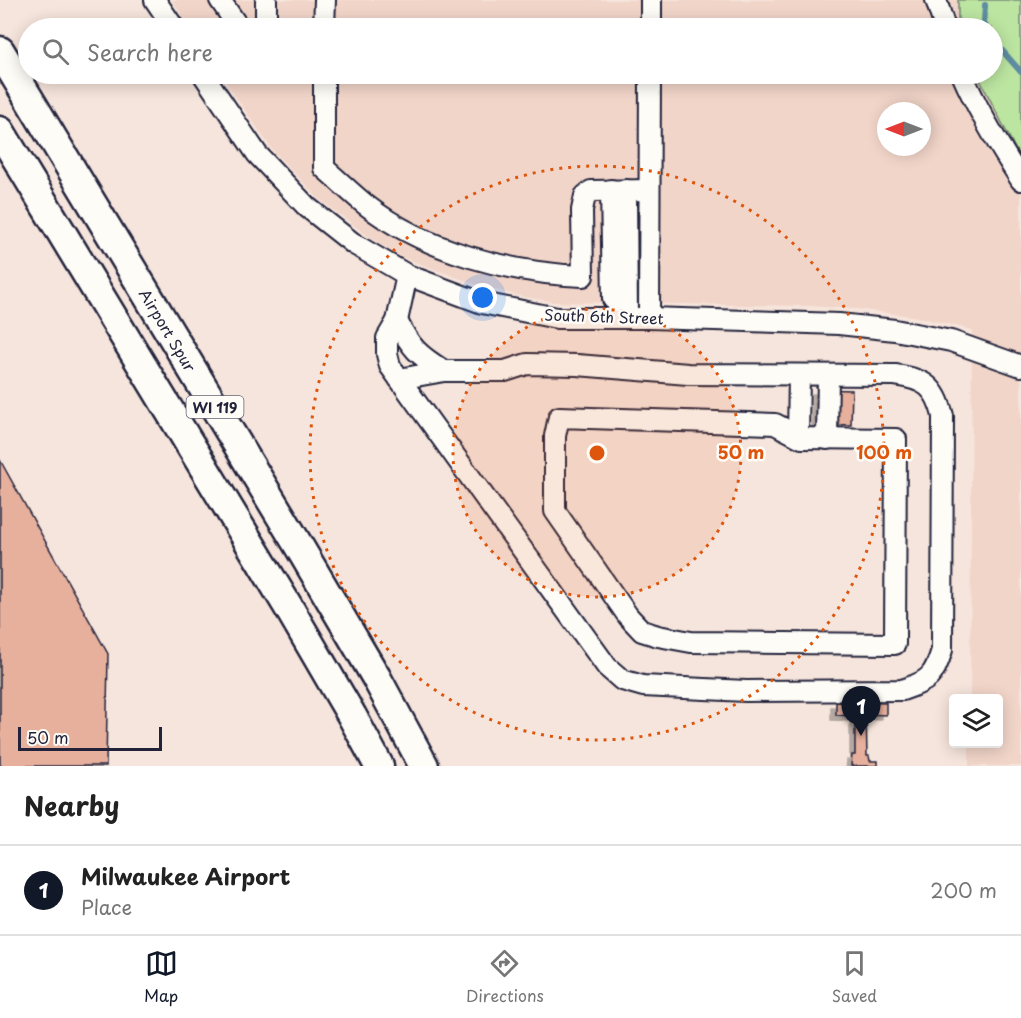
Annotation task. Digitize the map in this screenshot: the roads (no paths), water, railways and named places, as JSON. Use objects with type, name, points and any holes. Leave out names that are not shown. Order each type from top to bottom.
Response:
[{"type":"highway","name":"Airport Spur","points":[[0,51],[18,81]]},
{"type":"highway","name":"Airport Spur","points":[[20,84],[376,676],[424,766]]},
{"type":"highway","name":"WI 119","points":[[0,131],[306,636],[379,766]]},
{"type":"street","points":[[155,0],[167,18]]},
{"type":"street","points":[[220,0],[232,18]]},
{"type":"street","points":[[266,0],[266,18]]},
{"type":"street","points":[[324,18],[325,0]]},
{"type":"street","points":[[651,0],[651,18]]},
{"type":"street","points":[[936,0],[942,18]]},
{"type":"street","name":"South 6th Street","points":[[210,84],[257,154],[307,207],[354,244],[407,274],[482,303],[556,318],[839,324],[895,330],[951,341],[1021,366]]},
{"type":"street","points":[[324,84],[324,168],[367,206],[427,241],[494,265],[534,273],[583,276],[583,201],[588,192],[625,190]]},
{"type":"street","points":[[626,318],[625,190],[648,84]]},
{"type":"street","points":[[966,84],[1000,148],[1021,180]]},
{"type":"street","points":[[625,190],[626,318]]},
{"type":"street","points":[[399,379],[444,370],[505,371],[527,364],[577,365],[688,374],[913,377],[929,385],[939,399],[943,416],[942,650],[936,670],[922,684],[902,690],[735,690],[643,686],[622,680],[607,667],[399,379],[390,366],[387,338],[397,321],[407,274]]},
{"type":"street","points":[[397,321],[409,343],[421,357],[444,370]]},
{"type":"street","points":[[798,436],[799,375]]},
{"type":"street","points":[[833,375],[833,439]]},
{"type":"street","points":[[559,417],[775,424],[798,436],[833,439],[896,439],[895,644],[691,642],[658,636],[642,630],[628,616],[555,511],[555,436],[559,417]]},
{"type":"waterway","points":[[984,18],[985,5]]},
{"type":"waterway","points":[[1003,52],[1021,72]]},
{"type":"place","name":"Milwaukee Airport","points":[[861,736]]}]
